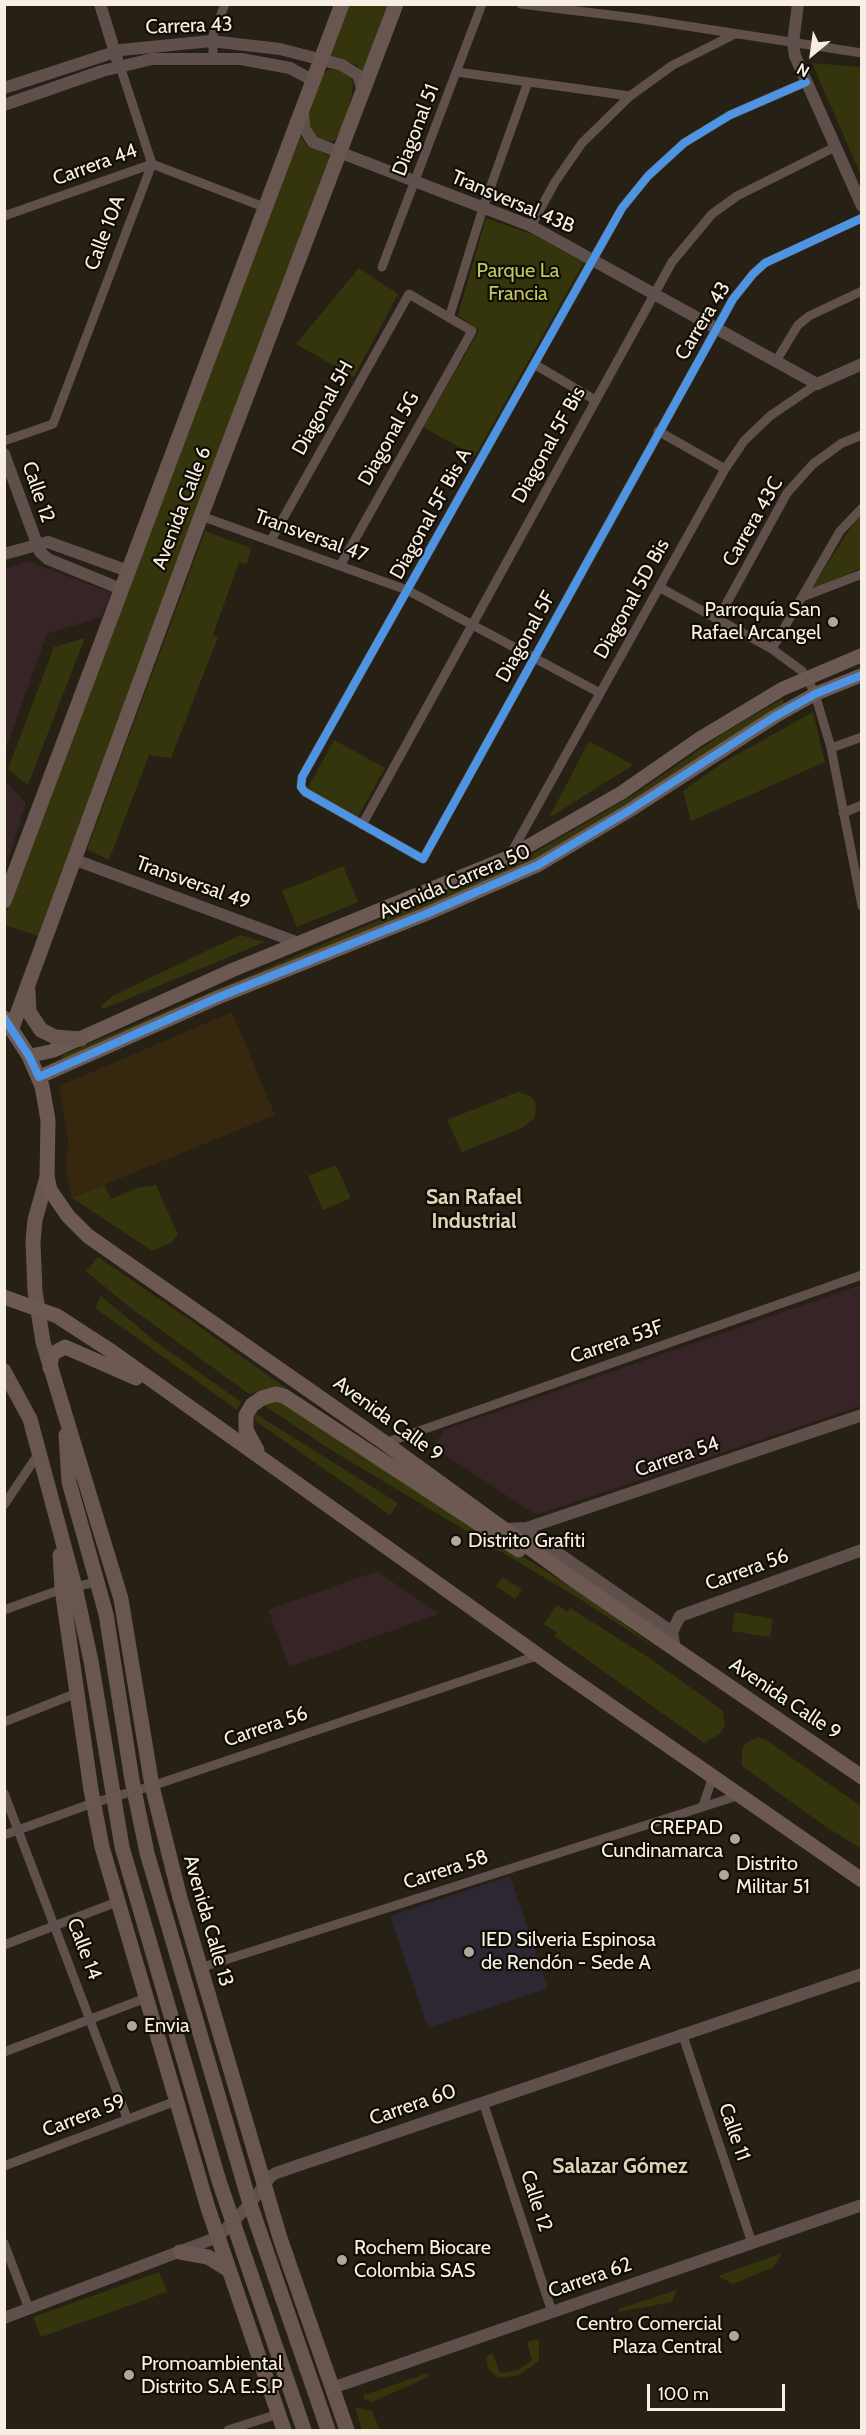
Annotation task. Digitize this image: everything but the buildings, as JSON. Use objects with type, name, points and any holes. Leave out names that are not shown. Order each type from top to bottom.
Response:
[{"type":"highway","name":"Avenida Calle 9","points":[[8,1023],[39,1077],[48,1120],[47,1177],[50,1190],[68,1216],[88,1236],[385,1443],[574,1580],[861,1777]]},
{"type":"highway","points":[[4,1297],[57,1316],[177,1397],[539,1655],[861,1880]]},
{"type":"highway","points":[[50,1368],[50,1358],[55,1350],[72,1348],[177,1397]]},
{"type":"highway","points":[[259,1455],[246,1430],[246,1415],[252,1405],[262,1398],[276,1394],[284,1396],[479,1526],[574,1580]]},
{"type":"main road","name":"Avenida Calle 6","points":[[4,901],[342,4]]},
{"type":"main road","name":"Avenida Calle 6","points":[[8,1023],[29,980],[201,516],[396,4]]},
{"type":"main road","name":"Avenida Carrera 50","points":[[29,1056],[52,1051],[81,1039],[236,969],[509,857],[621,793],[752,707],[807,678],[861,655]]},
{"type":"main road","name":"Avenida Carrera 50","points":[[39,1077],[219,997],[426,914],[537,865],[605,826],[723,748],[815,694],[861,675]]},
{"type":"main road","points":[[29,980],[29,1012],[41,1030],[55,1037],[81,1039]]},
{"type":"main road","name":"Avenida Calle 13","points":[[47,1177],[35,1220],[33,1238],[37,1308],[50,1368],[119,1590],[162,1836],[280,2238],[347,2430]]},
{"type":"main road","points":[[4,1371],[23,1402],[58,1519],[69,1588],[77,1693],[93,1803],[117,1902],[218,2237],[284,2430]]},
{"type":"main road","name":"Avenida Calle 13","points":[[65,1414],[69,1482],[110,1630],[134,1791],[147,1853],[250,2204],[328,2430]]},
{"type":"main road","points":[[69,1588],[91,1661],[122,1848],[233,2224],[304,2430]]},
{"type":"main road","points":[[122,1711],[135,1679]]},
{"type":"main road","points":[[190,1998],[200,1968]]},
{"type":"main road","points":[[144,1992],[166,1996]]},
{"type":"main road","points":[[180,2252],[208,2257],[229,2270]]},
{"type":"main road","points":[[302,2353],[330,2382]]},
{"type":"main road","points":[[270,2391],[278,2357]]},
{"type":"street","points":[[100,4],[152,164]]},
{"type":"street","points":[[213,57],[213,35],[225,4]]},
{"type":"street","name":"Diagonal 51","points":[[382,267],[482,4]]},
{"type":"street","points":[[521,4],[635,18],[793,44],[861,52]]},
{"type":"street","points":[[798,4],[793,44],[806,82],[861,206]]},
{"type":"street","points":[[531,226],[546,196],[582,143],[630,96],[673,65],[735,34]]},
{"type":"street","name":"Carrera 43","points":[[4,88],[115,51],[167,44],[213,42],[261,46],[322,60],[355,71],[363,91]]},
{"type":"street","name":"Carrera 43","points":[[5,103],[120,66],[152,59],[213,57],[282,66],[300,72],[314,81]]},
{"type":"street","points":[[457,72],[630,96]]},
{"type":"street","points":[[449,318],[483,208],[528,82]]},
{"type":"street","name":"Diagonal 5F Bis A","points":[[362,825],[305,792],[301,787],[302,777],[592,259],[631,195],[684,143],[730,115],[806,82]]},
{"type":"street","name":"Transversal 43B","points":[[303,109],[304,128],[309,139],[339,155],[531,226],[817,384]]},
{"type":"street","name":"Diagonal 5F Bis","points":[[362,825],[471,622],[672,262],[712,214],[756,184],[835,147]]},
{"type":"street","name":"Carrera 44","points":[[4,216],[152,164],[264,207]]},
{"type":"street","name":"Calle 10A","points":[[4,441],[53,424],[152,164]]},
{"type":"street","name":"Carrera 43","points":[[658,431],[733,299],[765,263],[861,218]]},
{"type":"street","points":[[776,361],[798,325],[809,316],[861,291]]},
{"type":"street","name":"Diagonal 5H","points":[[271,540],[409,294],[449,318]]},
{"type":"street","name":"Diagonal 5G","points":[[340,566],[472,331],[449,318]]},
{"type":"street","points":[[534,364],[595,400]]},
{"type":"street","points":[[817,384],[861,364]]},
{"type":"street","name":"Diagonal 5D Bis","points":[[509,857],[725,470],[744,441],[770,416],[817,384]]},
{"type":"street","points":[[658,431],[725,470]]},
{"type":"street","name":"Diagonal 5F","points":[[362,825],[423,859],[658,431]]},
{"type":"street","name":"Carrera 43C","points":[[718,619],[788,493],[813,464],[842,443],[861,435]]},
{"type":"street","name":"Calle 12","points":[[4,454],[35,543]]},
{"type":"street","points":[[772,649],[840,531],[857,511]]},
{"type":"street","name":"Transversal 47","points":[[201,516],[407,590],[535,656],[600,693]]},
{"type":"street","points":[[4,554],[35,543],[53,543],[128,571]]},
{"type":"street","points":[[35,543],[48,559],[121,589]]},
{"type":"street","points":[[802,597],[861,574]]},
{"type":"street","points":[[659,586],[772,649],[802,671],[807,678],[815,694],[831,748],[843,813],[859,874],[861,906]]},
{"type":"street","points":[[831,748],[861,737]]},
{"type":"street","points":[[843,813],[861,805]]},
{"type":"street","name":"Transversal 49","points":[[73,860],[299,943]]},
{"type":"street","name":"Carrera 53F","points":[[385,1443],[861,1275]]},
{"type":"street","name":"Carrera 54","points":[[505,1529],[523,1529],[861,1415]]},
{"type":"street","points":[[6,1501],[39,1453]]},
{"type":"street","points":[[523,1529],[672,1632],[675,1649]]},
{"type":"street","name":"Carrera 56","points":[[672,1632],[677,1619],[684,1614],[861,1550]]},
{"type":"street","points":[[4,1610],[69,1588],[98,1582]]},
{"type":"street","name":"Carrera 56","points":[[4,1835],[93,1803],[152,1786],[539,1655]]},
{"type":"street","points":[[4,1722],[77,1693]]},
{"type":"street","points":[[704,1806],[713,1776]]},
{"type":"street","name":"Calle 14","points":[[4,1793],[127,2118]]},
{"type":"street","name":"Carrera 58","points":[[200,1968],[740,1795]]},
{"type":"street","points":[[4,1945],[117,1902]]},
{"type":"street","name":"Carrera 60","points":[[4,2318],[218,2237],[233,2224],[264,2183],[276,2173],[861,1974]]},
{"type":"street","points":[[4,2052],[91,2018],[144,1992]]},
{"type":"street","name":"Calle 11","points":[[682,2033],[752,2243]]},
{"type":"street","name":"Carrera 59","points":[[4,2166],[176,2101]]},
{"type":"street","name":"Calle 12","points":[[483,2102],[552,2312]]},
{"type":"street","name":"Carrera 62","points":[[330,2382],[552,2312],[861,2205]]},
{"type":"street","points":[[4,2243],[29,2309]]},
{"type":"street","points":[[228,2430],[278,2414]]},
{"type":"shaded area","points":[[28,561],[112,593],[101,617],[47,634],[5,751],[5,569]]},
{"type":"shaded area","points":[[5,781],[26,803],[5,869]]},
{"type":"shaded area","points":[[232,1012],[275,1115],[72,1198],[66,1170],[68,1139],[59,1086]]},
{"type":"shaded area","points":[[861,1285],[861,1406],[536,1515],[433,1447],[444,1430]]},
{"type":"shaded area","points":[[377,1571],[439,1614],[289,1667],[268,1610]]},
{"type":"shaded area","name":"IED Silveria Espinosa de Rendón - Sede A","points":[[510,1876],[548,1988],[428,2028],[390,1916]]},
{"type":"green space","points":[[348,5],[390,5],[363,77],[357,65],[330,56]]},
{"type":"green space","points":[[812,63],[861,67],[861,176],[837,120]]},
{"type":"green space","points":[[329,69],[341,70],[348,74],[353,82],[344,127],[334,141],[323,142],[316,140],[308,130],[308,118],[322,75]]},
{"type":"green space","points":[[299,134],[307,145],[331,157],[38,936],[5,925],[4,918]]},
{"type":"green space","name":"Parque La Francia","points":[[486,218],[534,235],[584,262],[475,456],[423,427],[479,331],[458,315]]},
{"type":"green space","points":[[359,268],[398,294],[354,377],[296,344]]},
{"type":"green space","points":[[861,516],[861,568],[811,590],[856,519]]},
{"type":"green space","points":[[205,531],[251,548],[247,564],[239,562],[213,635],[218,637],[171,758],[149,755],[109,860],[87,849]]},
{"type":"green space","points":[[85,638],[28,785],[8,769],[54,647]]},
{"type":"green space","points":[[782,699],[786,704],[532,862],[64,1061],[61,1056],[529,856],[635,794],[722,734]]},
{"type":"green space","points":[[813,712],[825,762],[691,821],[683,791],[722,763]]},
{"type":"green space","points":[[334,740],[385,768],[358,817],[307,789]]},
{"type":"green space","points":[[589,741],[633,765],[549,818]]},
{"type":"green space","points":[[343,866],[358,902],[297,927],[282,891]]},
{"type":"green space","points":[[240,935],[265,942],[103,1009],[100,1007],[112,996]]},
{"type":"green space","points":[[518,1092],[532,1097],[536,1104],[535,1118],[522,1128],[462,1152],[447,1120]]},
{"type":"green space","points":[[336,1165],[351,1198],[323,1210],[308,1176]]},
{"type":"green space","points":[[104,1185],[111,1199],[137,1188],[156,1185],[178,1235],[171,1243],[152,1251],[72,1198]]},
{"type":"green space","points":[[98,1257],[286,1388],[265,1389],[249,1394],[128,1306],[86,1271]]},
{"type":"green space","points":[[101,1296],[155,1341],[241,1402],[237,1410],[95,1308]]},
{"type":"green space","points":[[279,1401],[599,1605],[660,1651],[575,1596],[331,1450],[261,1403]]},
{"type":"green space","points":[[256,1414],[398,1503],[390,1515],[254,1420]]},
{"type":"green space","points":[[502,1577],[522,1589],[515,1599],[496,1586]]},
{"type":"green space","points":[[557,1605],[568,1612],[570,1608],[651,1659],[723,1711],[725,1725],[720,1734],[704,1743],[554,1636],[557,1633],[544,1624]]},
{"type":"green space","points":[[735,1612],[773,1619],[770,1637],[732,1631]]},
{"type":"green space","points":[[758,1737],[766,1740],[861,1806],[861,1849],[819,1822],[742,1766],[742,1749],[746,1743]]},
{"type":"green space","points":[[782,2253],[774,2267],[733,2284],[718,2276]]},
{"type":"green space","points":[[159,2272],[167,2292],[41,2337],[33,2317]]},
{"type":"green space","points":[[677,2290],[672,2302],[619,2312],[618,2309]]},
{"type":"green space","points":[[539,2339],[539,2361],[519,2375],[498,2378],[488,2368],[486,2356],[493,2354],[500,2373],[518,2370],[532,2360],[527,2342]]},
{"type":"green space","points":[[428,2373],[428,2377],[372,2402],[364,2399],[364,2395]]},
{"type":"green space","points":[[355,2407],[372,2411],[380,2430],[362,2430]]},
{"type":"cycle path","points":[[806,82],[730,115],[684,143],[648,176],[622,208],[302,777],[301,787],[305,792],[423,859],[733,299],[765,263],[862,218]]},
{"type":"cycle path","points":[[4,1018],[29,1056],[39,1077],[219,997],[426,914],[538,865],[630,810],[774,717],[815,694],[862,675]]},
{"type":"place","name":"Parroquía San Rafael Arcangel","points":[[833,622]]},
{"type":"place","name":"Distrito Grafiti","points":[[456,1541]]},
{"type":"place","name":"CREPAD Cundinamarca","points":[[735,1839]]},
{"type":"place","name":"Distrito Militar 51","points":[[724,1875]]},
{"type":"place","name":"IED Silveria Espinosa de Rendón - Sede A","points":[[469,1952]]},
{"type":"place","name":"Envia","points":[[132,2026]]},
{"type":"place","name":"Rochem Biocare Colombia SAS","points":[[342,2260]]},
{"type":"place","name":"Centro Comercial Plaza Central","points":[[734,2336]]},
{"type":"place","name":"Promoambiental Distrito S.A E.S.P","points":[[129,2375]]},
{"type":"district","name":"San Rafael Industrial","points":[[474,1210]]},
{"type":"district","name":"Salazar Gómez","points":[[620,2167]]}]
